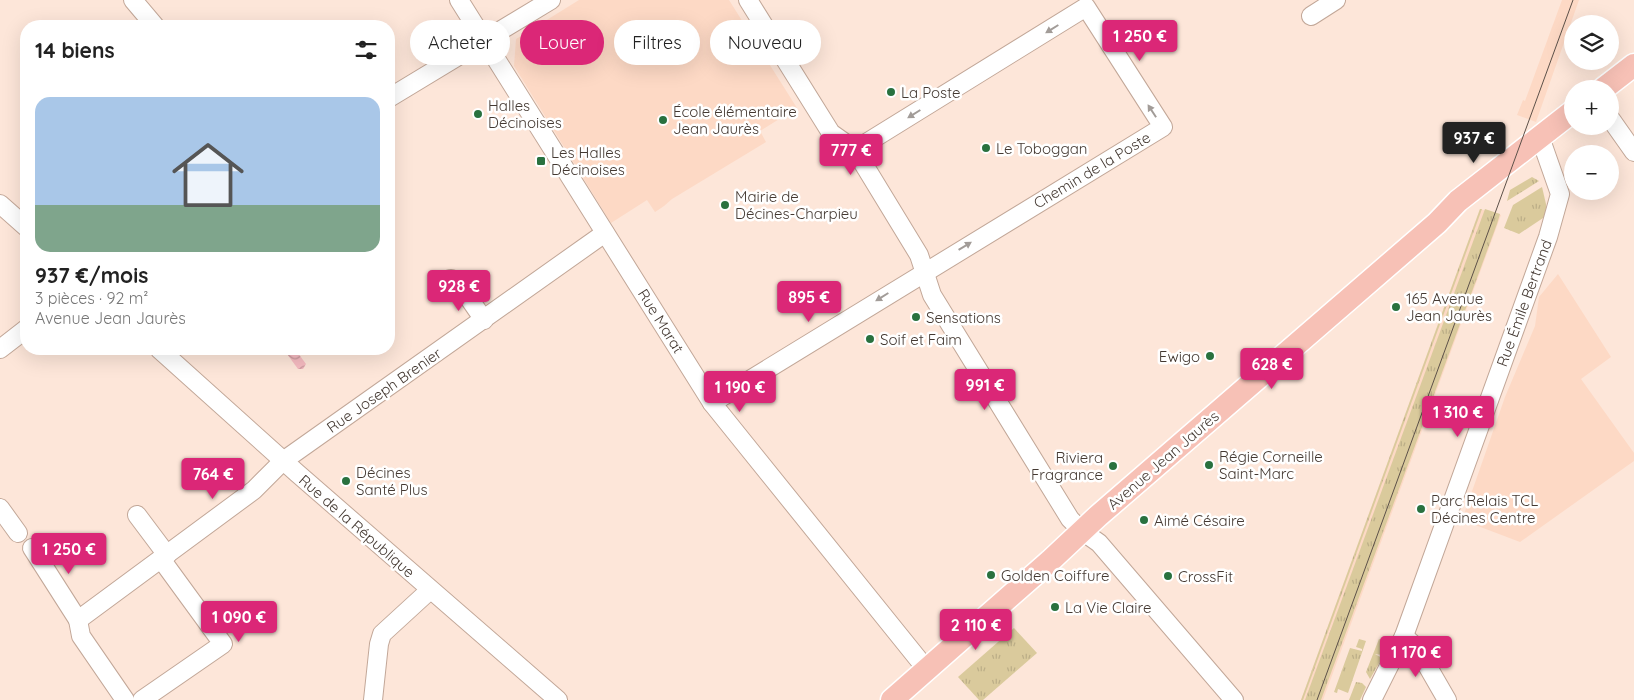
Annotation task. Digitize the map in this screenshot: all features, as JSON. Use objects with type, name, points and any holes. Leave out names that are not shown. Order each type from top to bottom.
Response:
[{"type":"main road","points":[[1615,80],[1634,65]]},
{"type":"main road","points":[[1619,92],[1634,79]]},
{"type":"main road","name":"Avenue Jean Jaurès","points":[[892,700],[1082,531],[1436,223],[1471,202],[1542,143],[1564,120]]},
{"type":"main road","name":"Avenue Jean Jaurès","points":[[1542,143],[1564,132]]},
{"type":"street","points":[[133,0],[150,20]]},
{"type":"street","name":"Rue Marat","points":[[459,0],[471,20]]},
{"type":"street","points":[[510,25],[551,0]]},
{"type":"street","points":[[748,0],[831,133],[854,150],[919,255],[932,295],[1070,519],[1082,531],[1099,543],[1234,700]]},
{"type":"street","points":[[1311,16],[1336,0]]},
{"type":"street","name":"Chemin de la Poste","points":[[854,150],[1086,8],[1163,127],[924,272]]},
{"type":"street","points":[[395,94],[444,65]]},
{"type":"street","name":"Rue Marat","points":[[499,65],[712,403],[927,670]]},
{"type":"street","points":[[1619,131],[1634,152]]},
{"type":"street","name":"Rue Émile Bertrand","points":[[1372,700],[1404,636],[1548,237],[1560,194],[1542,143]]},
{"type":"street","points":[[0,204],[20,222]]},
{"type":"street","name":"Rue Joseph Brenier","points":[[78,620],[254,490],[283,461],[606,234]]},
{"type":"street","points":[[712,403],[924,272]]},
{"type":"street","points":[[444,281],[452,278],[458,281],[484,320]]},
{"type":"street","points":[[0,349],[20,334]]},
{"type":"street","name":"Rue de la République","points":[[166,355],[283,461],[553,698]]},
{"type":"street","points":[[0,508],[18,533]]},
{"type":"street","points":[[137,515],[223,644],[142,700]]},
{"type":"street","points":[[32,548],[78,620],[82,636],[125,700]]},
{"type":"street","points":[[373,700],[379,644],[382,634],[430,590]]},
{"type":"street","points":[[1404,636],[1417,648],[1447,700]]},
{"type":"shaded area","name":"École élémentaire Jean Jaurès","points":[[579,0],[729,0],[742,20],[710,20],[710,65],[770,65],[797,108],[760,131],[766,142],[672,199],[655,212],[647,200],[611,223],[514,66],[516,39],[520,37],[520,65],[604,65],[604,20],[547,20]]},
{"type":"shaded area","points":[[1562,0],[1579,0],[1574,15],[1564,15],[1564,43],[1536,122],[1517,115],[1523,100],[1525,101]]},
{"type":"shaded area","points":[[1480,209],[1501,215],[1323,700],[1301,700]]},
{"type":"shaded area","points":[[1558,274],[1611,357],[1581,379],[1634,453],[1634,461],[1520,542],[1462,520],[1505,397],[1535,326],[1539,297]]},
{"type":"green space","points":[[1532,177],[1539,181],[1507,201],[1510,190]]},
{"type":"green space","points":[[1542,187],[1546,204],[1546,216],[1519,234],[1504,228],[1513,205]]},
{"type":"green space","points":[[1480,209],[1482,209],[1303,700],[1301,700]]},
{"type":"green space","points":[[1485,209],[1500,214],[1497,224],[1321,700],[1305,700]]},
{"type":"green space","points":[[1014,628],[1037,653],[983,700],[979,700],[958,677]]},
{"type":"green space","points":[[1359,639],[1366,641],[1348,693],[1338,689],[1337,693],[1334,692],[1350,648],[1362,651],[1362,649],[1356,647]]},
{"type":"green space","points":[[1379,639],[1386,642],[1382,655],[1375,654],[1382,658],[1370,679],[1366,672]]},
{"type":"green space","points":[[1356,682],[1362,683],[1366,687],[1360,700],[1349,700]]},
{"type":"water","points":[[288,355],[299,355],[306,364],[303,369],[298,369]]},
{"type":"tram line","points":[[1317,700],[1573,0]]},
{"type":"place","name":"La Poste","points":[[891,92]]},
{"type":"place","name":"Halles Décinoises","points":[[478,114]]},
{"type":"place","name":"École élémentaire Jean Jaurès","points":[[663,120]]},
{"type":"place","name":"Le Toboggan","points":[[986,148]]},
{"type":"place","name":"Les Halles Décinoises","points":[[541,161]]},
{"type":"place","name":"Mairie de Décines-Charpieu","points":[[725,205]]},
{"type":"place","name":"165 Avenue Jean Jaurès","points":[[1396,307]]},
{"type":"place","name":"Sensations","points":[[916,317]]},
{"type":"place","name":"Soif et Faim","points":[[870,339]]},
{"type":"place","name":"Ewigo","points":[[1210,356]]},
{"type":"place","name":"Régie Corneille Saint-Marc","points":[[1209,465]]},
{"type":"place","name":"Riviera Fragrance","points":[[1113,466]]},
{"type":"place","name":"Décines Santé Plus","points":[[346,481]]},
{"type":"place","name":"Parc Relais TCL Décines Centre","points":[[1421,509]]},
{"type":"place","name":"Aimé Césaire","points":[[1144,520]]},
{"type":"place","name":"Golden Coiffure","points":[[991,575]]},
{"type":"place","name":"CrossFit","points":[[1168,576]]},
{"type":"place","name":"La Vie Claire","points":[[1055,607]]}]
